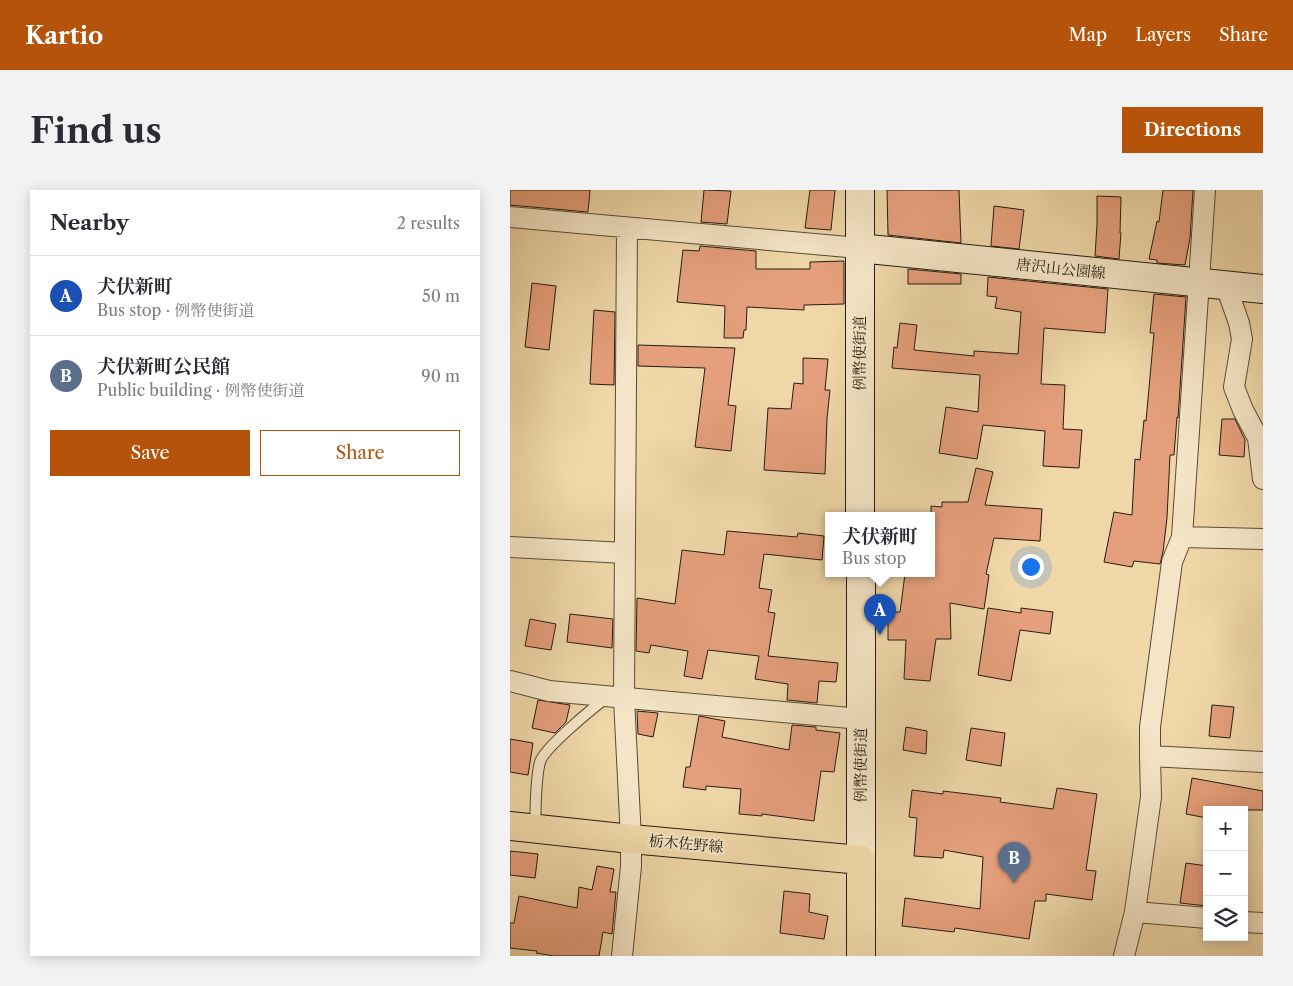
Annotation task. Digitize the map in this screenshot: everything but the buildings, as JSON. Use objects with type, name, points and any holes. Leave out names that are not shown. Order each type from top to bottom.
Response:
[{"type":"main road","name":"例幣使街道","points":[[860,190],[860,512]]},
{"type":"main road","name":"唐沢山公園線","points":[[859,248],[1263,289]]},
{"type":"main road","name":"例幣使街道","points":[[861,577],[861,956]]},
{"type":"main road","name":"栃木佐野線","points":[[522,828],[861,860]]},
{"type":"street","points":[[1124,956],[1135,912],[1151,797],[1150,727],[1172,562],[1182,537],[1205,190]]},
{"type":"street","points":[[510,217],[859,248]]},
{"type":"street","points":[[622,956],[631,866],[631,839],[616,698],[625,553],[627,228]]},
{"type":"street","points":[[1226,286],[1239,323],[1242,339],[1234,387],[1243,410],[1258,438],[1263,479]]},
{"type":"street","points":[[1182,537],[1263,539]]},
{"type":"street","points":[[510,547],[625,553]]},
{"type":"street","points":[[510,681],[549,691],[861,719]]},
{"type":"street","points":[[1150,756],[1263,762]]},
{"type":"street","points":[[1135,912],[1203,918]]},
{"type":"street","points":[[1248,922],[1263,924]]},
{"type":"lane","points":[[522,828],[540,760],[553,745],[597,704],[616,698]]},
{"type":"place","name":"犬伏新町","points":[[880,635]]},
{"type":"place","name":"犬伏新町公民館","points":[[1014,883]]}]
